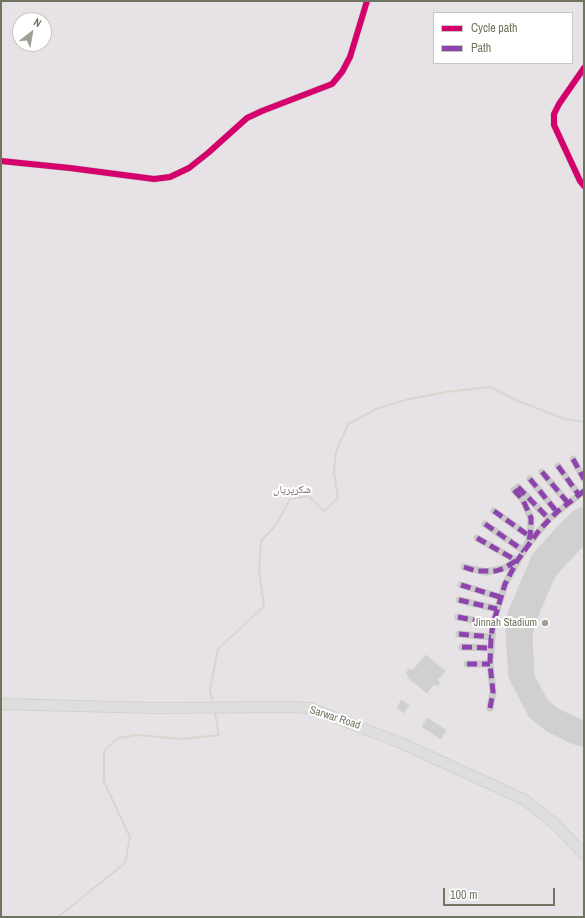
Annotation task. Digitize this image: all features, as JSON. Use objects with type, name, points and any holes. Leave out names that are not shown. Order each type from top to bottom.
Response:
[{"type":"main road","name":"Sarwar Road","points":[[1,704],[310,708],[401,743],[526,800],[556,824],[584,854]]},
{"type":"street","points":[[1,161],[154,179],[170,177],[189,168],[247,118],[332,84],[342,72],[350,57],[367,1]]},
{"type":"street","points":[[584,68],[559,104],[554,114],[554,125],[580,181],[584,186]]},
{"type":"street","points":[[573,459],[584,479]]},
{"type":"street","points":[[490,708],[493,692],[490,664],[492,624],[500,597],[517,561],[532,538],[548,519],[581,493],[558,466]]},
{"type":"street","points":[[542,472],[568,503]]},
{"type":"street","points":[[530,479],[557,512]]},
{"type":"street","points":[[464,567],[486,572],[505,568],[521,556],[530,538],[531,518],[516,488],[548,519]]},
{"type":"street","points":[[494,511],[532,538]]},
{"type":"street","points":[[485,524],[524,551]]},
{"type":"street","points":[[477,538],[517,561]]},
{"type":"street","points":[[460,585],[500,597]]},
{"type":"street","points":[[459,600],[497,609]]},
{"type":"street","points":[[458,617],[492,624]]},
{"type":"street","points":[[459,634],[491,637]]},
{"type":"street","points":[[462,647],[490,648]]},
{"type":"street","points":[[467,664],[490,664]]},
{"type":"green space","name":"شکرپریاں","points":[[1,1],[584,1],[584,917],[1,917]]},
{"type":"building","points":[[584,505],[584,546],[556,576],[535,625],[533,638],[535,675],[549,701],[560,709],[584,720],[584,748],[571,744],[547,732],[529,718],[508,678],[505,632],[507,613],[532,554],[560,523],[574,510]]},
{"type":"building","points":[[426,654],[446,671],[438,680],[441,683],[437,687],[434,685],[427,694],[406,677],[408,676],[405,673],[409,668],[412,670]]},
{"type":"building","points":[[401,699],[410,705],[404,714],[396,708]]},
{"type":"building","points":[[427,717],[447,730],[441,740],[421,727]]},
{"type":"waterway","points":[[212,700],[210,690],[218,649],[264,606],[259,571],[261,541],[276,525],[290,499],[309,496],[324,511],[338,498],[334,472],[336,452],[348,424],[378,408],[410,399],[446,392],[490,387],[518,401],[565,419],[584,422]]},
{"type":"waterway","points":[[58,917],[125,863],[130,837],[104,782],[104,751],[118,738],[137,735],[182,739],[219,735],[215,714]]},
{"type":"marked path","points":[[573,459],[584,479]]},
{"type":"marked path","points":[[558,466],[579,495]]},
{"type":"marked path","points":[[542,472],[568,503]]},
{"type":"marked path","points":[[530,479],[557,512]]},
{"type":"marked path","points":[[518,487],[549,519]]},
{"type":"marked path","points":[[514,490],[523,500],[531,518],[529,542]]},
{"type":"marked path","points":[[490,708],[493,692],[490,664],[491,637],[493,624],[505,584],[517,561],[540,529],[557,512],[584,491]]},
{"type":"marked path","points":[[494,511],[532,538]]},
{"type":"marked path","points":[[485,524],[524,551]]},
{"type":"marked path","points":[[477,538],[517,561]]},
{"type":"marked path","points":[[464,567],[476,571],[496,571],[505,568],[517,560]]},
{"type":"marked path","points":[[461,585],[500,597]]},
{"type":"marked path","points":[[459,600],[497,609]]},
{"type":"marked path","points":[[458,617],[493,624]]},
{"type":"marked path","points":[[459,634],[491,637]]},
{"type":"marked path","points":[[462,647],[490,648]]},
{"type":"marked path","points":[[467,664],[490,664]]},
{"type":"cycle path","points":[[1,161],[154,179],[170,177],[189,168],[247,118],[332,84],[342,72],[350,57],[367,1]]},
{"type":"cycle path","points":[[584,68],[559,104],[554,114],[554,125],[580,181],[584,186]]},
{"type":"place","name":"Jinnah Stadium","points":[[545,623]]}]
